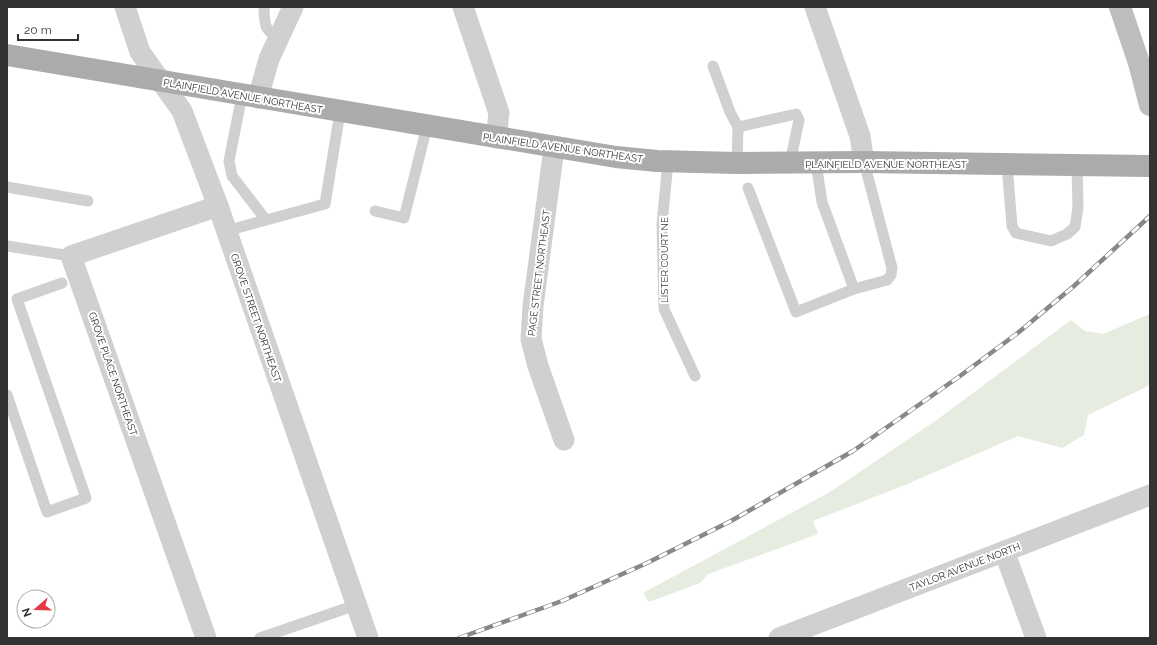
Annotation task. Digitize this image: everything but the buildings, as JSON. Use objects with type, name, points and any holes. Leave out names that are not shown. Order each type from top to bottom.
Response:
[{"type":"main road","points":[[1120,7],[1145,56],[1150,105]]},
{"type":"main road","name":"PLAINFIELD AVENUE NORTHEAST","points":[[7,55],[616,158],[668,162],[864,162],[1150,166]]},
{"type":"street","name":"GROVE STREET NORTHEAST","points":[[125,7],[140,52],[182,112],[218,206],[368,638]]},
{"type":"street","points":[[250,96],[279,39],[293,7]]},
{"type":"street","points":[[463,7],[499,113],[496,138]]},
{"type":"street","points":[[815,7],[860,136],[864,162]]},
{"type":"street","name":"PAGE STREET NORTHEAST","points":[[554,148],[533,306],[531,339],[538,366],[564,440]]},
{"type":"street","points":[[71,256],[218,206]]},
{"type":"street","name":"GROVE PLACE NORTHEAST","points":[[71,256],[206,638]]},
{"type":"street","name":"TAYLOR AVENUE NORTH","points":[[779,638],[1150,495]]},
{"type":"street","points":[[1004,551],[1036,638]]},
{"type":"lane","points":[[264,7],[265,25],[268,32],[279,39]]},
{"type":"lane","points":[[714,66],[730,112],[738,127],[737,163]]},
{"type":"lane","points":[[250,96],[229,161],[232,176],[266,220]]},
{"type":"lane","points":[[226,231],[325,204],[340,112]]},
{"type":"lane","points":[[738,127],[796,114],[799,120],[790,163]]},
{"type":"lane","points":[[376,211],[404,218],[427,126]]},
{"type":"lane","name":"LISTER COURT NE","points":[[668,162],[662,224],[664,309],[695,376]]},
{"type":"lane","points":[[748,188],[796,312],[854,289],[887,280],[891,275],[892,268],[864,162]]},
{"type":"lane","points":[[816,163],[822,202],[854,289]]},
{"type":"lane","points":[[1007,164],[1012,226],[1016,233],[1051,241],[1067,234],[1075,226],[1078,207],[1077,165]]},
{"type":"lane","points":[[7,187],[88,201]]},
{"type":"lane","points":[[7,246],[71,256]]},
{"type":"lane","points":[[7,396],[47,512],[86,498],[17,299],[62,283]]},
{"type":"lane","points":[[260,638],[356,605]]},
{"type":"shaded area","points":[[1150,314],[1150,385],[1088,415],[1084,435],[1062,448],[1018,436],[905,485],[813,521],[818,534],[708,574],[700,583],[649,602],[643,593],[830,492],[938,419],[1071,320],[1085,331],[1103,334]]},
{"type":"railway","points":[[459,638],[562,601],[647,563],[731,521],[853,451],[960,376],[1019,332],[1074,286],[1150,216]]}]
